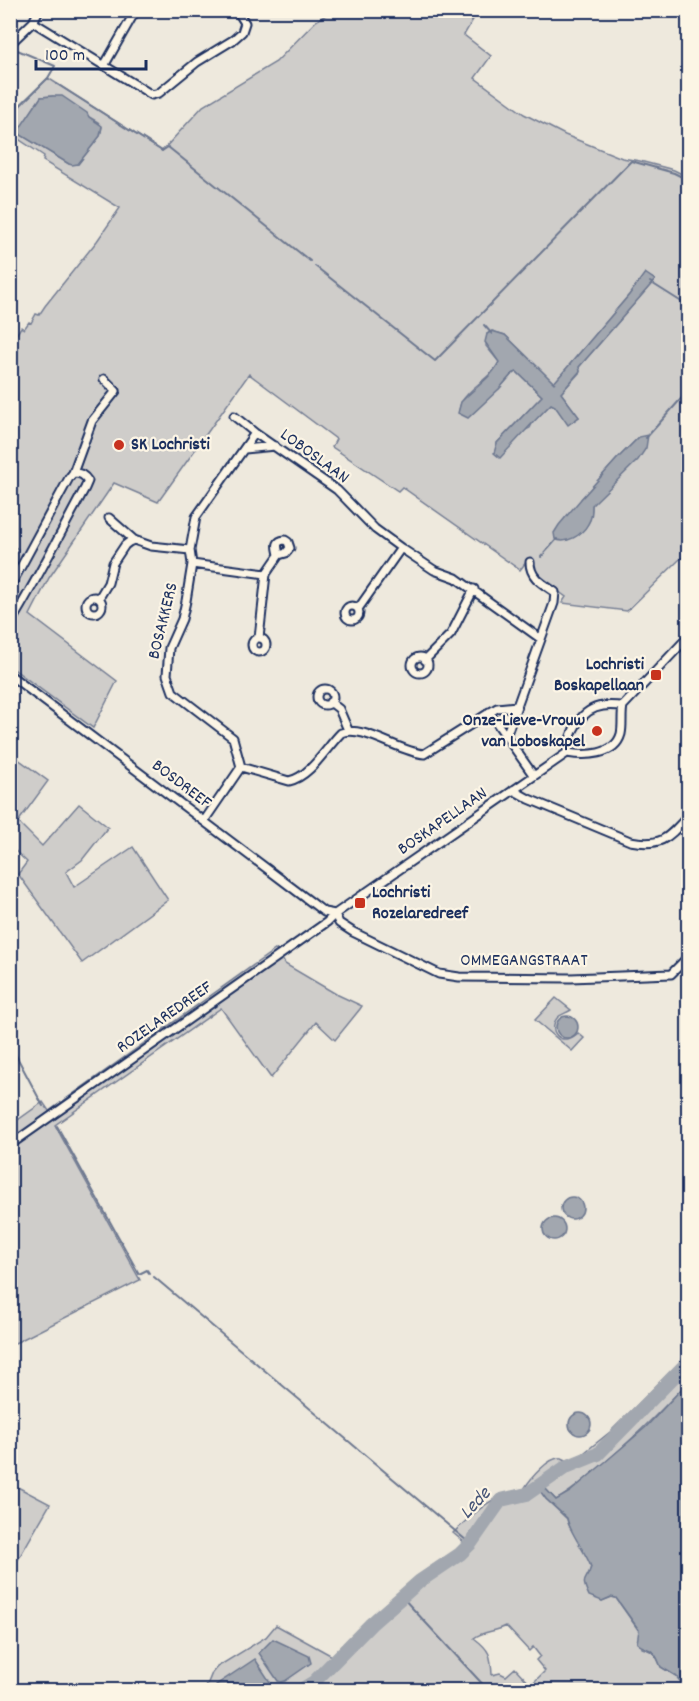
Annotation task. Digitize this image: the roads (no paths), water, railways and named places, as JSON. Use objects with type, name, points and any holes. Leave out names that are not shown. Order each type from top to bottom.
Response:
[{"type":"street","points":[[10,44],[33,22],[39,10]]},
{"type":"street","points":[[104,66],[136,10]]},
{"type":"street","points":[[33,22],[152,95],[159,93],[197,62],[242,32],[245,23],[234,10]]},
{"type":"street","points":[[10,588],[73,473],[92,421],[116,391],[104,379]]},
{"type":"street","name":"LOBOSLAAN","points":[[234,416],[337,490],[375,529],[401,548],[434,570],[456,578],[541,639]]},
{"type":"street","name":"BOSAKKERS","points":[[241,767],[233,738],[173,692],[167,675],[169,648],[182,619],[192,564],[190,550],[196,517],[255,433]]},
{"type":"street","points":[[245,449],[275,446]]},
{"type":"street","points":[[10,624],[39,576],[88,481],[79,473],[73,473]]},
{"type":"street","points":[[109,518],[134,540],[151,546],[190,550]]},
{"type":"street","points":[[99,598],[108,583],[110,569],[117,555],[125,545],[134,540]]},
{"type":"street","points":[[358,609],[401,548]]},
{"type":"street","points":[[259,638],[266,574],[279,555]]},
{"type":"street","points":[[506,736],[554,603],[555,592],[533,576],[530,562]]},
{"type":"street","name":"BOSAKKERS","points":[[192,564],[266,574]]},
{"type":"street","points":[[425,660],[451,634],[474,590]]},
{"type":"street","points":[[623,706],[602,706],[583,715],[572,734],[567,753],[600,753],[611,748],[621,733],[623,706],[688,638]]},
{"type":"street","name":"BOSDREEF","points":[[10,675],[324,912],[335,914]]},
{"type":"street","points":[[330,702],[339,710],[348,730]]},
{"type":"street","points":[[204,821],[241,767],[289,782],[296,780],[341,733],[348,730],[413,753],[424,754],[496,708],[517,706]]},
{"type":"street","points":[[489,712],[534,776]]},
{"type":"street","name":"BOSKAPELLAAN","points":[[335,914],[567,753]]},
{"type":"street","points":[[513,790],[529,799],[630,841],[645,844],[661,841],[688,816]]},
{"type":"street","name":"OMMEGANGSTRAAT","points":[[335,914],[339,923],[353,932],[439,974],[459,977],[571,978],[671,974],[688,957]]},
{"type":"street","name":"ROZELAREDREEF","points":[[10,1145],[327,922],[335,914]]},
{"type":"waterway","points":[[10,115],[48,78],[55,66],[15,49]]},
{"type":"waterway","points":[[57,84],[162,151],[168,147],[310,261]]},
{"type":"waterway","points":[[315,266],[435,361],[631,161],[674,173],[688,180]]},
{"type":"waterway","points":[[650,282],[688,306]]},
{"type":"waterway","points":[[484,325],[492,334]]},
{"type":"waterway","points":[[646,438],[688,391]]},
{"type":"waterway","points":[[541,557],[557,539]]},
{"type":"waterway","points":[[10,1044],[43,1106]]},
{"type":"waterway","points":[[57,1126],[139,1274],[147,1270],[149,1273]]},
{"type":"waterway","points":[[154,1277],[471,1543]]},
{"type":"waterway","name":"Lede","points":[[301,1690],[314,1682],[371,1624],[420,1581],[460,1554],[471,1543],[501,1500],[527,1494],[566,1467],[598,1454],[688,1362]]},
{"type":"waterway","points":[[402,1597],[488,1690]]},
{"type":"place","name":"SK Lochristi","points":[[119,445]]},
{"type":"place","name":"Lochristi Boskapellaan","points":[[656,675]]},
{"type":"place","name":"Onze-Lieve-Vrouw van Loboskapel","points":[[597,731]]},
{"type":"place","name":"Lochristi Rozelaredreef","points":[[360,903]]}]
